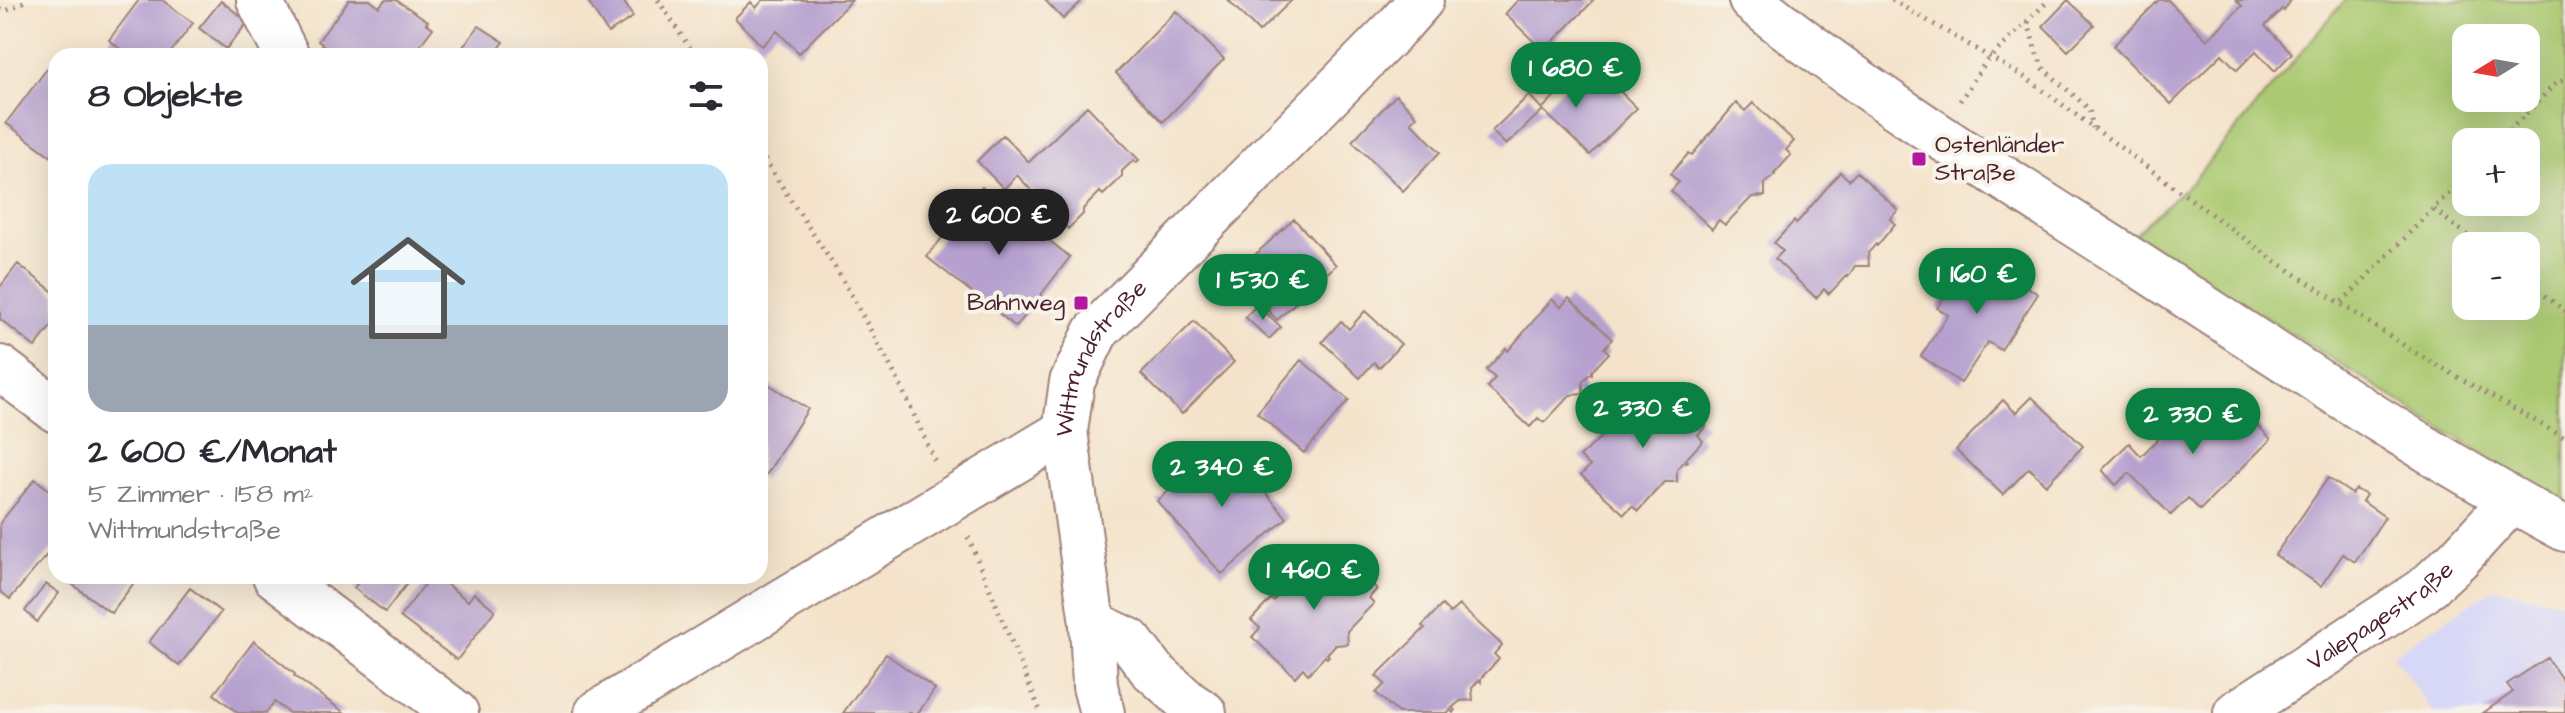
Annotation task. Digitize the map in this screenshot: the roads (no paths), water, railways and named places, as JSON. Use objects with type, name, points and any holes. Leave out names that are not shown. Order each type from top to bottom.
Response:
[{"type":"street","points":[[259,0],[283,48]]},
{"type":"street","name":"Wittmundstraße","points":[[597,713],[1065,431],[1072,382],[1096,332],[1421,0]]},
{"type":"street","points":[[1751,0],[1949,142],[2341,396],[2565,529]]},
{"type":"street","points":[[0,368],[48,404]]},
{"type":"street","points":[[1065,431],[1092,623],[1095,686],[1102,713]]},
{"type":"street","name":"Valepagestraße","points":[[2236,713],[2423,591],[2458,559],[2512,500]]},
{"type":"street","points":[[286,584],[456,713]]},
{"type":"street","points":[[1092,623],[1130,641],[1151,669],[1204,713]]},
{"type":"place","name":"Ostenländer Straße","points":[[1919,159]]},
{"type":"place","name":"Bahnweg","points":[[1081,303]]}]
